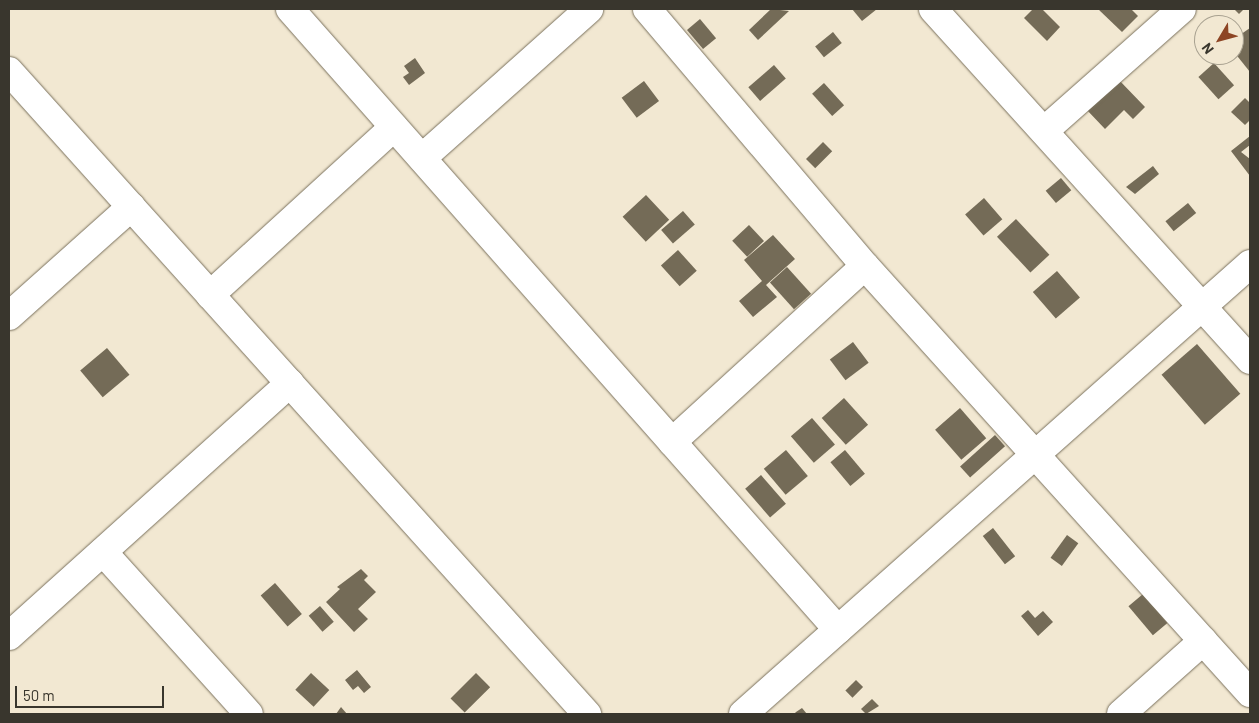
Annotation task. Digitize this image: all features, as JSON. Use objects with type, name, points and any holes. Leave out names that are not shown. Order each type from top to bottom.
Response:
[{"type":"street","points":[[290,9],[838,630]]},
{"type":"street","points":[[422,158],[589,9]]},
{"type":"street","points":[[647,9],[865,266],[1033,456],[1250,692]]},
{"type":"street","points":[[933,9],[1250,360]]},
{"type":"street","points":[[1044,131],[1182,9]]},
{"type":"street","points":[[9,71],[588,714]]},
{"type":"street","points":[[210,295],[394,127]]},
{"type":"street","points":[[9,316],[131,207]]},
{"type":"street","points":[[743,714],[1250,264]]},
{"type":"street","points":[[672,442],[865,266]]},
{"type":"street","points":[[9,636],[290,383]]},
{"type":"street","points":[[102,552],[249,714]]},
{"type":"street","points":[[1121,714],[1203,640]]},
{"type":"building","points":[[771,9],[789,11],[758,40],[749,30]]},
{"type":"building","points":[[852,9],[877,9],[862,21]]},
{"type":"building","points":[[1033,9],[1042,9],[1060,27],[1047,41],[1024,18]]},
{"type":"building","points":[[1098,9],[1131,9],[1138,16],[1122,32]]},
{"type":"building","points":[[1234,9],[1244,9],[1239,14]]},
{"type":"building","points":[[700,19],[716,38],[703,49],[687,30]]},
{"type":"building","points":[[1250,28],[1250,72],[1244,64],[1244,32]]},
{"type":"building","points":[[833,32],[842,43],[824,57],[815,46]]},
{"type":"building","points":[[415,58],[425,73],[409,85],[403,77],[409,73],[404,66]]},
{"type":"building","points":[[774,65],[786,79],[760,101],[748,87]]},
{"type":"building","points":[[1212,65],[1216,65],[1234,85],[1218,99],[1198,77]]},
{"type":"building","points":[[1118,79],[1145,107],[1133,119],[1124,110],[1105,129],[1086,109]]},
{"type":"building","points":[[644,81],[659,101],[637,118],[622,98]]},
{"type":"building","points":[[824,83],[844,105],[832,116],[812,94]]},
{"type":"building","points":[[1245,98],[1250,103],[1250,120],[1245,125],[1231,112]]},
{"type":"building","points":[[1250,136],[1250,145],[1241,152],[1250,159],[1250,176],[1231,151]]},
{"type":"building","points":[[823,142],[832,151],[815,168],[806,159]]},
{"type":"building","points":[[1153,166],[1159,174],[1135,194],[1126,187]]},
{"type":"building","points":[[1061,178],[1071,190],[1056,203],[1046,191]]},
{"type":"building","points":[[646,195],[669,220],[646,242],[623,217]]},
{"type":"building","points":[[984,198],[1002,219],[984,236],[965,214]]},
{"type":"building","points":[[1188,203],[1196,213],[1174,231],[1165,221]]},
{"type":"building","points":[[683,211],[695,225],[673,244],[661,230]]},
{"type":"building","points":[[1016,219],[1049,255],[1030,273],[997,237]]},
{"type":"building","points":[[749,225],[764,241],[747,257],[732,241]]},
{"type":"building","points":[[773,235],[795,259],[766,285],[777,297],[753,317],[739,301],[762,281],[744,260]]},
{"type":"building","points":[[678,250],[697,271],[680,286],[661,265]]},
{"type":"building","points":[[787,267],[811,294],[794,309],[770,282]]},
{"type":"building","points":[[1057,271],[1080,297],[1056,318],[1033,292]]},
{"type":"building","points":[[853,342],[869,363],[845,380],[830,359]]},
{"type":"building","points":[[1197,344],[1240,394],[1205,425],[1162,375]]},
{"type":"building","points":[[107,348],[129,375],[103,397],[80,370]]},
{"type":"building","points":[[844,398],[868,425],[846,445],[822,418]]},
{"type":"building","points":[[960,408],[986,438],[961,460],[935,430]]},
{"type":"building","points":[[812,418],[835,444],[814,463],[791,436]]},
{"type":"building","points":[[995,435],[1005,446],[970,478],[960,466]]},
{"type":"building","points":[[786,450],[808,476],[786,495],[764,469]]},
{"type":"building","points":[[845,450],[865,474],[850,486],[830,462]]},
{"type":"building","points":[[761,475],[786,504],[770,517],[745,489]]},
{"type":"building","points":[[993,528],[1015,556],[1005,564],[983,536]]},
{"type":"building","points":[[1067,535],[1078,543],[1062,566],[1051,558]]},
{"type":"building","points":[[361,569],[368,576],[364,580],[376,592],[358,609],[368,619],[354,632],[326,602],[340,589],[337,587]]},
{"type":"building","points":[[275,583],[302,614],[288,626],[261,595]]},
{"type":"building","points":[[1143,594],[1167,623],[1153,635],[1128,606]]},
{"type":"building","points":[[320,606],[334,622],[322,632],[309,616]]},
{"type":"building","points":[[1028,610],[1035,618],[1043,611],[1053,622],[1038,636],[1021,616]]},
{"type":"building","points":[[357,670],[371,687],[364,693],[358,686],[353,690],[345,680]]},
{"type":"building","points":[[311,673],[329,690],[314,707],[295,690]]},
{"type":"building","points":[[476,673],[490,687],[465,713],[451,698]]},
{"type":"building","points":[[856,680],[863,687],[852,698],[845,691]]},
{"type":"building","points":[[872,699],[879,706],[866,714],[861,709]]},
{"type":"building","points":[[341,707],[347,714],[336,714]]},
{"type":"building","points":[[802,708],[807,714],[794,714],[796,712]]}]
